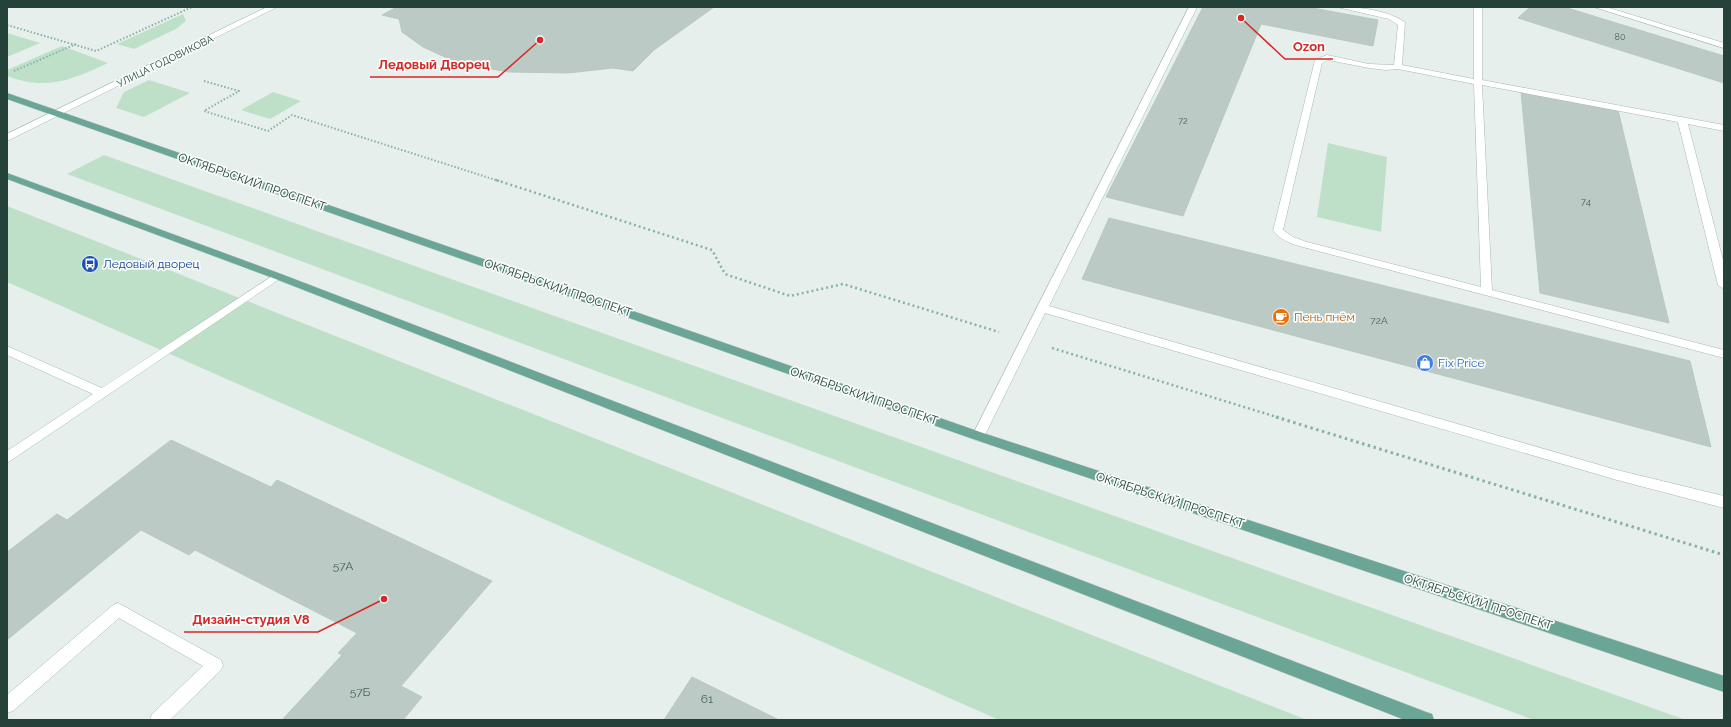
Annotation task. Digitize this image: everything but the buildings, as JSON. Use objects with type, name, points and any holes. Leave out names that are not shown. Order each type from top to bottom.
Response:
[{"type":"main road","name":"ОКТЯБРЬСКИЙ ПРОСПЕКТ","points":[[7,96],[978,436],[1724,684]]},
{"type":"main road","points":[[7,176],[277,276],[1426,720]]},
{"type":"street","name":"УЛИЦА ГОДОВИКОВА","points":[[7,138],[273,7]]},
{"type":"street","points":[[978,436],[1193,7]]},
{"type":"street","points":[[1341,7],[1377,10],[1402,24],[1398,67]]},
{"type":"street","points":[[1478,7],[1478,81],[1488,293]]},
{"type":"street","points":[[1598,7],[1724,46]]},
{"type":"street","points":[[1724,128],[1478,81],[1398,67],[1385,68],[1369,66],[1327,57],[1318,62],[1278,231],[1289,239],[1303,244],[1724,354]]},
{"type":"street","points":[[1682,119],[1724,285]]},
{"type":"street","points":[[7,458],[277,276]]},
{"type":"street","points":[[1042,308],[1616,475],[1724,502]]},
{"type":"street","points":[[7,350],[103,393]]},
{"type":"street","points":[[7,705],[118,610],[215,664],[158,720]]},
{"type":"path","points":[[7,25],[96,51],[192,7]]},
{"type":"path","points":[[14,71],[76,44]]},
{"type":"path","points":[[204,81],[239,91],[204,111],[268,131],[292,115],[712,250],[725,274],[790,296],[843,284],[1724,555]]},
{"type":"green space","points":[[183,14],[186,21],[176,29],[134,49],[117,44]]},
{"type":"green space","points":[[7,33],[40,43],[7,57]]},
{"type":"green space","points":[[62,46],[108,63],[71,79],[59,82],[35,83],[7,76],[7,70]]},
{"type":"green space","points":[[149,80],[190,93],[144,117],[116,108],[124,92]]},
{"type":"green space","points":[[273,92],[301,101],[270,119],[241,110]]},
{"type":"green space","points":[[1328,143],[1387,157],[1381,232],[1317,217]]},
{"type":"green space","points":[[104,155],[1686,720],[1534,720],[67,174]]},
{"type":"green space","points":[[7,206],[1307,720],[999,720],[7,282]]},
{"type":"place","name":"Ozon","points":[[1241,18]]},
{"type":"place","name":"Ледовый Дворец","points":[[540,40]]},
{"type":"place","name":"Ледовый дворец","points":[[90,264]]},
{"type":"place","name":"Пень пнём","points":[[1281,317]]},
{"type":"place","name":"Fix Price","points":[[1425,363]]},
{"type":"place","name":"Дизайн-студия V8","points":[[384,599]]}]
